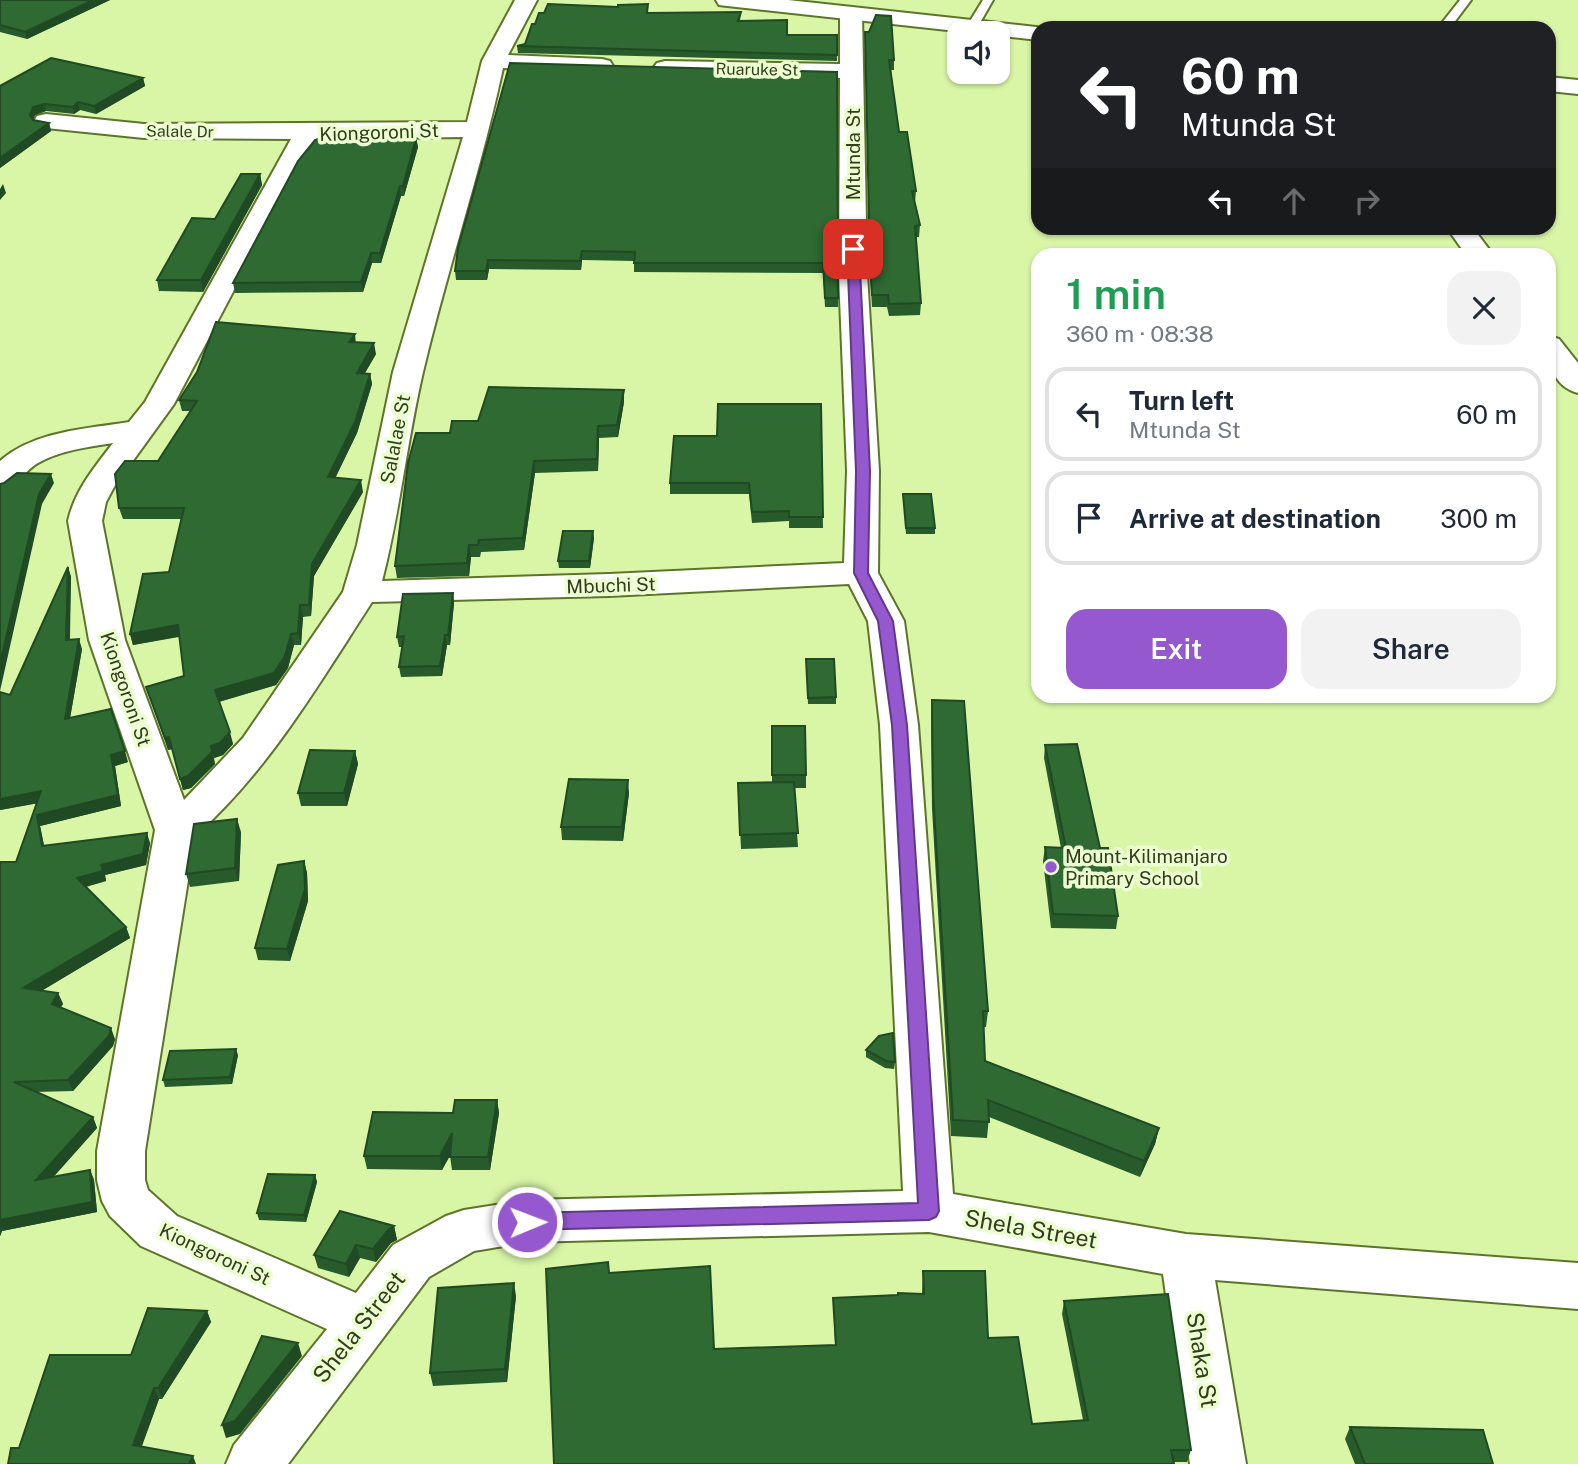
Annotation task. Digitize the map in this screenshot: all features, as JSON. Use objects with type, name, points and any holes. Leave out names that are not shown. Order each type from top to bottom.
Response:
[{"type":"street","name":"Salalae St","points":[[175,830],[211,799],[257,747],[361,592],[374,545],[408,372],[478,129],[493,61],[526,0]]},
{"type":"street","points":[[727,0],[947,23]]},
{"type":"street","name":"Mtunda St","points":[[851,13],[853,274],[863,471],[861,573],[886,621],[900,725],[929,1211]]},
{"type":"street","points":[[1010,30],[1031,32]]},
{"type":"street","points":[[493,61],[621,67]]},
{"type":"street","name":"Ruaruke St","points":[[647,67],[852,71]]},
{"type":"street","points":[[1556,85],[1578,87]]},
{"type":"street","name":"Salale Dr","points":[[46,121],[144,131],[315,132]]},
{"type":"street","name":"Kiongoroni St","points":[[363,1320],[159,1231],[127,1201],[121,1180],[121,1151],[175,830],[107,640],[85,520],[89,502],[98,485],[159,404],[297,147],[315,132],[478,129]]},
{"type":"street","points":[[1556,354],[1578,384]]},
{"type":"street","points":[[0,484],[14,465],[33,454],[78,440],[139,430]]},
{"type":"street","name":"Mbuchi St","points":[[361,592],[609,585],[861,573]]},
{"type":"street","name":"Shela Street","points":[[254,1464],[411,1261],[464,1231],[527,1222],[929,1211],[1186,1256],[1578,1286]]},
{"type":"street","name":"Shaka St","points":[[1186,1256],[1218,1464]]},
{"type":"lane","points":[[976,21],[988,0]]},
{"type":"lane","points":[[1450,21],[1466,0]]},
{"type":"building","points":[[0,0],[93,0],[25,32],[0,25]]},
{"type":"building","points":[[548,4],[618,7],[648,4],[647,13],[741,12],[738,21],[787,20],[787,35],[837,35],[837,55],[517,46],[525,44],[532,24],[535,24],[539,13],[544,13]]},
{"type":"building","points":[[876,15],[891,16],[894,60],[889,60],[899,132],[907,132],[916,191],[912,191],[920,225],[915,226],[921,303],[889,304],[888,295],[872,295],[865,32],[869,32]]},
{"type":"building","points":[[51,58],[143,78],[94,106],[78,102],[73,107],[44,104],[33,107],[30,115],[33,120],[49,123],[0,158],[0,86]]},
{"type":"building","points":[[510,63],[837,72],[838,298],[825,298],[823,263],[634,263],[635,252],[582,251],[580,261],[488,260],[486,271],[455,271],[458,248]]},
{"type":"building","points":[[336,133],[356,143],[357,139],[416,138],[380,253],[371,253],[361,282],[233,283],[298,161],[315,140]]},
{"type":"building","points":[[241,174],[260,174],[201,280],[157,280],[192,218],[215,219]]},
{"type":"building","points":[[216,322],[355,334],[349,342],[374,343],[357,373],[370,374],[355,422],[328,477],[361,480],[312,564],[309,605],[300,605],[298,633],[291,634],[285,656],[274,673],[215,690],[230,732],[220,743],[211,746],[212,752],[188,776],[180,779],[169,737],[165,738],[146,687],[184,676],[178,625],[130,634],[143,574],[169,572],[184,508],[119,508],[115,474],[125,461],[158,461],[197,401],[179,400],[197,372]]},
{"type":"building","points":[[489,387],[624,390],[617,425],[598,426],[597,459],[534,461],[523,538],[479,540],[478,545],[469,545],[467,563],[395,566],[408,463],[416,433],[450,433],[452,421],[478,421]]},
{"type":"building","points":[[718,404],[821,404],[823,517],[789,517],[789,511],[752,512],[749,483],[670,483],[674,436],[717,436]]},
{"type":"building","points":[[17,473],[51,474],[39,494],[0,664],[0,484]]},
{"type":"building","points":[[903,494],[931,494],[935,528],[906,528]]},
{"type":"building","points":[[563,531],[593,531],[589,561],[558,561]]},
{"type":"building","points":[[68,567],[66,640],[79,639],[65,719],[111,709],[125,751],[111,755],[118,795],[37,815],[42,846],[147,833],[143,854],[101,865],[103,871],[77,878],[126,927],[23,988],[58,993],[52,1004],[111,1028],[109,1036],[68,1080],[14,1082],[93,1117],[36,1180],[90,1170],[92,1202],[0,1220],[0,862],[16,862],[41,791],[0,799],[0,692],[10,695]]},
{"type":"building","points":[[453,593],[448,635],[445,635],[440,666],[399,667],[404,636],[397,637],[403,594]]},
{"type":"building","points":[[806,659],[834,659],[836,697],[808,698]]},
{"type":"building","points":[[932,700],[964,701],[988,1011],[983,1011],[985,1061],[1159,1128],[1144,1161],[988,1100],[989,1122],[953,1120],[933,793]]},
{"type":"building","points":[[772,726],[805,726],[806,775],[772,775]]},
{"type":"building","points":[[1077,744],[1100,848],[1108,848],[1118,916],[1053,914],[1045,847],[1066,848],[1045,745]]},
{"type":"building","points":[[310,750],[355,751],[344,793],[298,793]]},
{"type":"building","points":[[569,779],[628,780],[622,827],[561,827]]},
{"type":"building","points":[[794,782],[798,833],[740,835],[738,783]]},
{"type":"building","points":[[237,819],[235,868],[186,874],[194,824]]},
{"type":"building","points":[[304,861],[305,889],[287,949],[255,948],[278,865]]},
{"type":"building","points":[[893,1033],[895,1062],[886,1061],[866,1050],[879,1036]]},
{"type":"building","points":[[236,1049],[230,1077],[163,1080],[170,1051]]},
{"type":"building","points":[[455,1100],[497,1100],[488,1157],[450,1157],[452,1133],[440,1156],[364,1156],[373,1112],[453,1113]]},
{"type":"building","points":[[268,1174],[315,1175],[304,1215],[257,1213]]},
{"type":"building","points":[[340,1211],[394,1226],[373,1249],[356,1245],[346,1264],[314,1255]]},
{"type":"building","points":[[608,1262],[609,1273],[710,1266],[714,1349],[836,1345],[833,1298],[898,1293],[924,1294],[923,1271],[985,1271],[988,1338],[1018,1337],[1032,1424],[1088,1420],[1064,1301],[1168,1294],[1191,1450],[1171,1450],[1174,1464],[554,1464],[546,1269]]},
{"type":"building","points":[[514,1283],[505,1369],[430,1373],[438,1288]]},
{"type":"building","points":[[148,1308],[207,1311],[158,1388],[154,1388],[133,1445],[193,1456],[189,1464],[8,1464],[11,1448],[19,1448],[50,1355],[131,1355]]},
{"type":"building","points":[[262,1336],[298,1343],[235,1421],[222,1425]]},
{"type":"building","points":[[1350,1427],[1483,1430],[1493,1464],[1365,1464]]},
{"type":"place","name":"Mount-Kilimanjaro Primary School","points":[[1051,867]]},
{"type":"route","points":[[527,1222],[929,1211],[900,725],[886,621],[861,573],[863,471],[853,249]]}]
